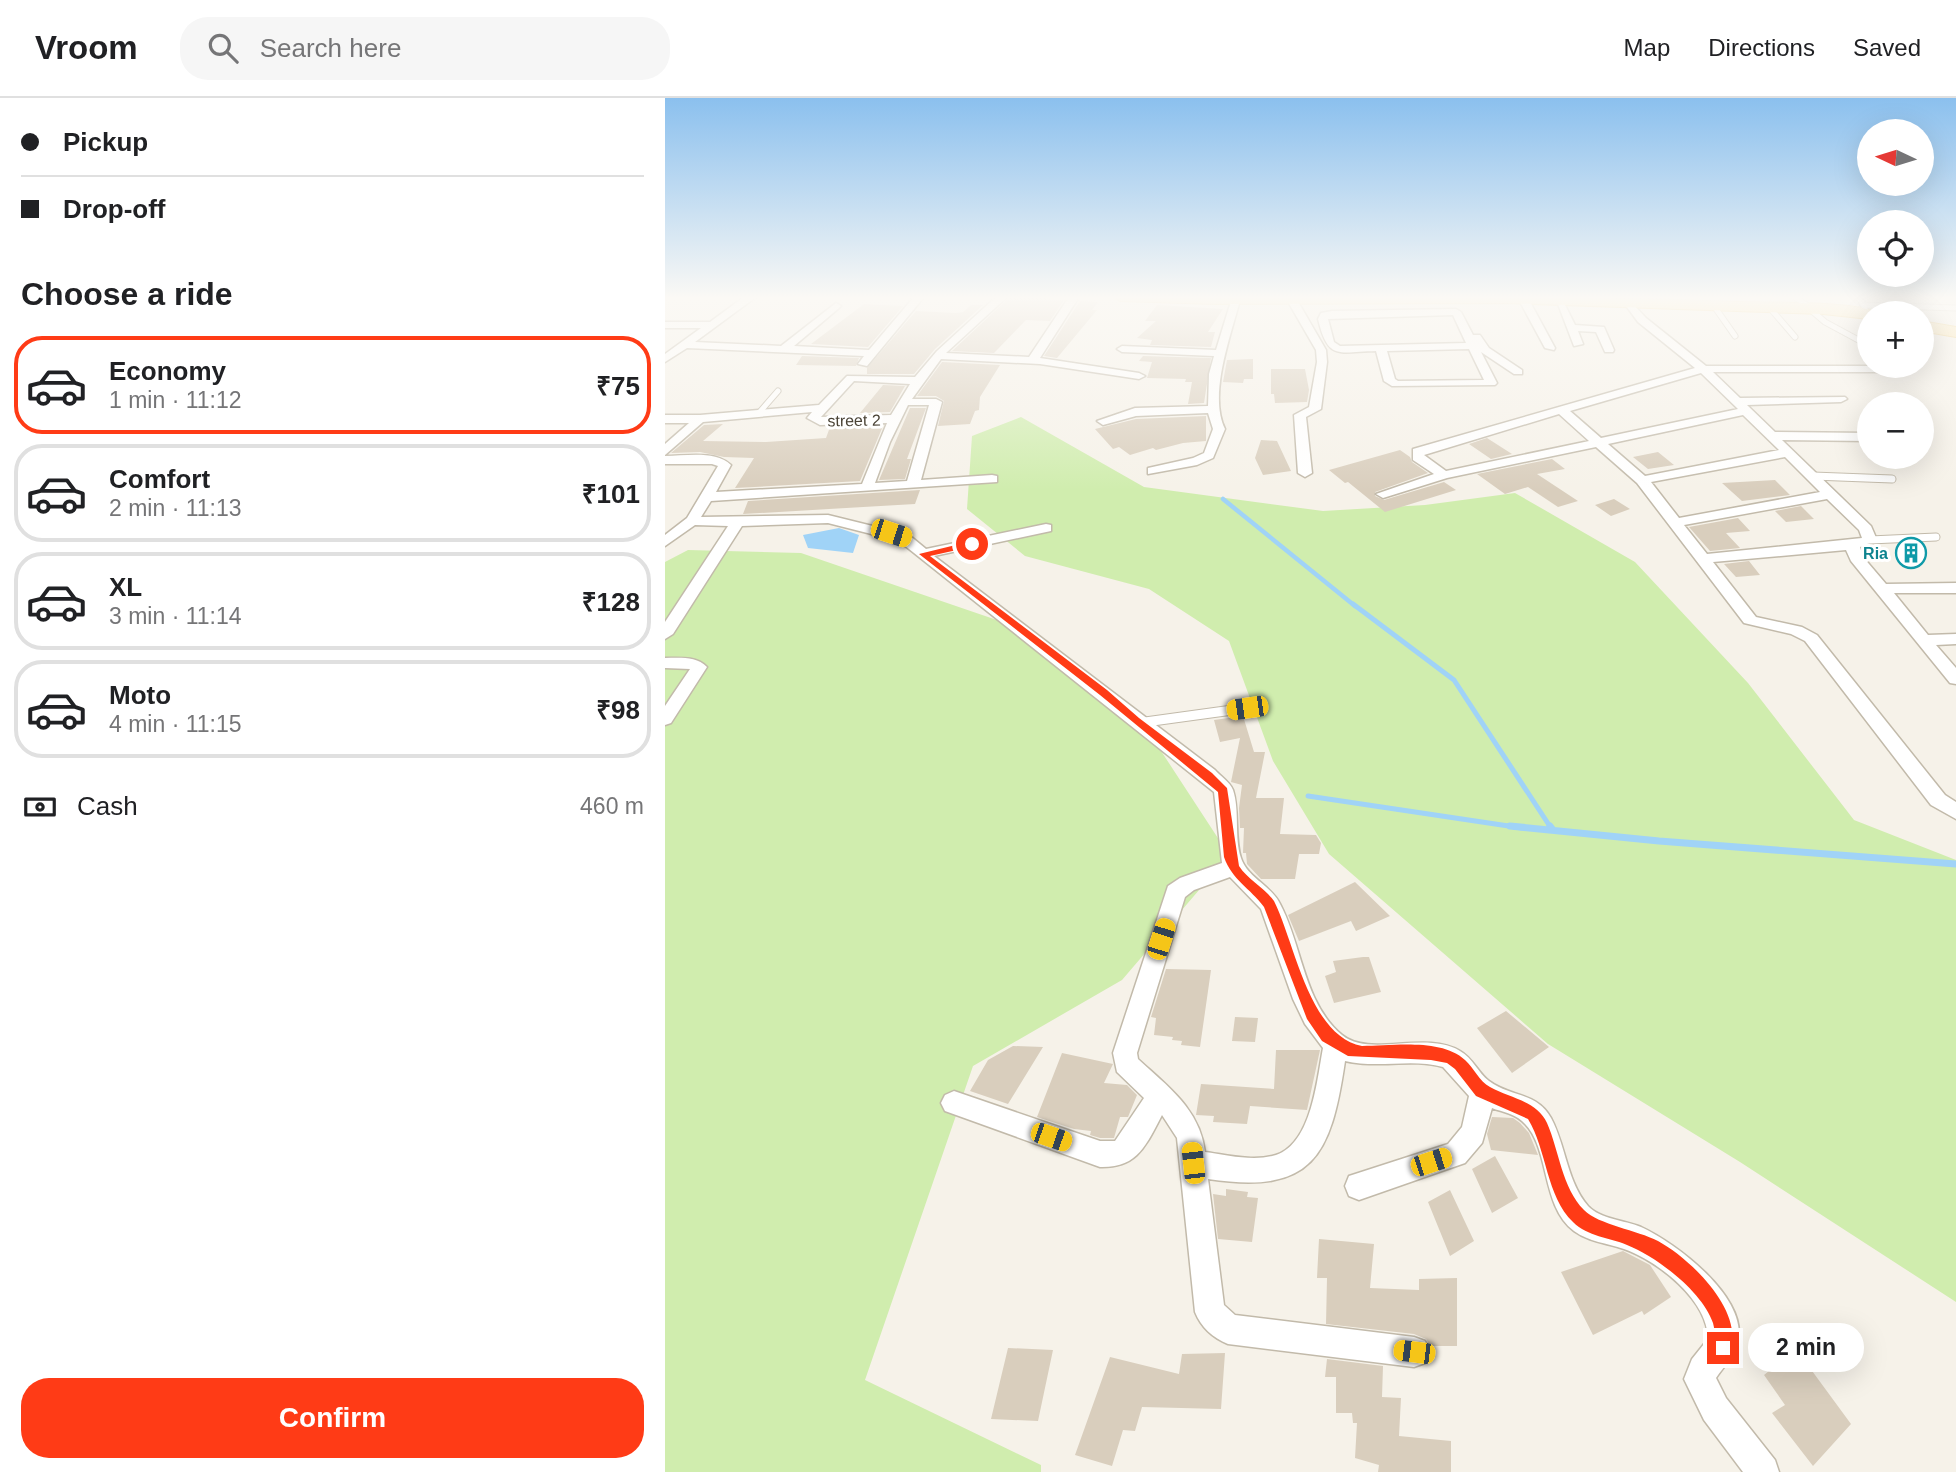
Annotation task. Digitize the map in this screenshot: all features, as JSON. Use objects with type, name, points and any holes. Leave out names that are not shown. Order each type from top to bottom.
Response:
[{"type":"street","name":"street 2","points":[[865,361],[813,418],[893,419]]},
{"type":"street","points":[[867,488],[893,419],[925,371],[935,361]]},
{"type":"street","points":[[1039,361],[1139,376]]},
{"type":"street","points":[[1153,471],[1197,461],[1209,455],[1219,429],[1213,419],[1218,361]]},
{"type":"street","points":[[1305,473],[1300,415],[1315,409],[1322,361]]},
{"type":"street","points":[[1384,361],[1390,381],[1396,384],[1491,383],[1480,361]]},
{"type":"street","points":[[1503,361],[1518,372]]},
{"type":"street","points":[[1693,361],[1866,529],[1870,540],[1852,545],[1702,559]]},
{"type":"street","points":[[1444,475],[1418,457],[1416,454],[1419,450],[1703,369],[1857,369]]},
{"type":"street","points":[[852,378],[919,381]]},
{"type":"street","points":[[1383,494],[1444,475],[1742,406],[1841,399]]},
{"type":"street","points":[[905,402],[936,402],[913,485]]},
{"type":"street","points":[[665,419],[700,419],[822,408]]},
{"type":"street","points":[[1103,421],[1135,412],[1213,409]]},
{"type":"street","points":[[1561,410],[1642,480],[1750,620],[1766,626],[1793,629],[1811,638],[1938,800],[1956,812]]},
{"type":"street","points":[[665,451],[700,419]]},
{"type":"street","points":[[1773,436],[1857,437]]},
{"type":"street","points":[[1642,480],[1789,453]]},
{"type":"street","points":[[665,460],[714,460],[725,465],[692,521],[665,542]]},
{"type":"street","points":[[705,497],[992,479]]},
{"type":"street","points":[[1674,523],[1830,494]]},
{"type":"street","points":[[692,521],[839,520],[904,538],[1103,692],[1137,723],[1208,775],[1223,790],[1233,867],[1270,905],[1314,1019],[1336,1044],[1362,1052],[1431,1053],[1450,1058],[1460,1064],[1482,1091],[1534,1114],[1564,1194],[1579,1216],[1599,1228],[1654,1248],[1698,1284],[1711,1301],[1721,1321],[1723,1348],[1702,1369],[1700,1379],[1715,1409],[1763,1472]]},
{"type":"street","points":[[665,634],[738,522]]},
{"type":"street","points":[[923,554],[1046,528]]},
{"type":"street","points":[[1852,545],[1856,558],[1956,679]]},
{"type":"street","points":[[1881,589],[1956,588]]},
{"type":"street","points":[[1924,640],[1956,639]]},
{"type":"street","points":[[665,663],[689,663],[699,667],[665,719]]},
{"type":"street","points":[[1233,867],[1181,887],[1172,905],[1125,1054],[1126,1063],[1185,1124],[1190,1135],[1210,1312],[1228,1329],[1414,1352]]},
{"type":"street","points":[[1193,1163],[1274,1169],[1296,1157],[1307,1146],[1321,1118],[1336,1044]]},
{"type":"street","points":[[1359,1186],[1456,1154],[1472,1138],[1482,1091]]},
{"type":"street","points":[[954,1103],[1100,1154],[1114,1154],[1123,1152],[1160,1097]]},
{"type":"lane","points":[[758,414],[778,391]]},
{"type":"lane","points":[[1813,477],[1892,478]]},
{"type":"lane","points":[[1870,540],[1936,537]]},
{"type":"lane","points":[[1137,723],[1247,708]]},
{"type":"green space","points":[[1021,417],[1144,487],[1323,511],[1425,505],[1515,493],[1635,562],[1748,683],[1854,820],[1956,860],[1956,1302],[1740,1162],[1548,1044],[1329,854],[1273,761],[1229,641],[1149,589],[1025,556],[967,509],[972,436]]},
{"type":"green space","points":[[688,550],[801,553],[1023,629],[1131,705],[1229,855],[1122,980],[973,1066],[865,1380],[1041,1465],[1041,1472],[665,1472],[665,562]]},
{"type":"water","points":[[839,528],[859,535],[853,553],[808,548],[803,535]]},
{"type":"building","points":[[799,361],[858,361],[856,366],[796,365]]},
{"type":"building","points":[[873,361],[925,361],[914,374],[867,374],[867,368]]},
{"type":"building","points":[[1141,361],[1211,361],[1204,403],[1188,404],[1192,382],[1185,382],[1186,379],[1147,378],[1152,362]]},
{"type":"building","points":[[1227,361],[1253,361],[1253,379],[1244,379],[1243,383],[1223,382]]},
{"type":"building","points":[[942,362],[1000,365],[980,397],[979,410],[975,411],[970,424],[938,426],[944,401],[936,396],[917,396]]},
{"type":"building","points":[[1271,369],[1305,369],[1309,390],[1307,402],[1275,403],[1274,394],[1271,394]]},
{"type":"building","points":[[883,385],[905,386],[890,412],[860,413]]},
{"type":"building","points":[[910,408],[926,408],[907,459],[911,459],[905,479],[879,480]]},
{"type":"building","points":[[1206,416],[1206,441],[1183,443],[1156,450],[1153,448],[1130,455],[1119,447],[1113,449],[1095,429],[1136,419]]},
{"type":"building","points":[[723,424],[703,441],[766,442],[826,438],[830,427],[883,426],[860,481],[735,488],[754,458],[724,457],[700,452],[671,453],[704,425]]},
{"type":"building","points":[[1487,438],[1512,454],[1491,459],[1469,444]]},
{"type":"building","points":[[1261,440],[1277,441],[1291,471],[1263,475],[1255,458]]},
{"type":"building","points":[[1400,450],[1428,473],[1375,492],[1375,496],[1384,500],[1444,482],[1456,490],[1385,512],[1329,470]]},
{"type":"building","points":[[1658,452],[1674,465],[1648,469],[1633,457]]},
{"type":"building","points":[[1552,459],[1565,469],[1537,474],[1578,501],[1558,507],[1528,487],[1505,494],[1477,474]]},
{"type":"building","points":[[1775,480],[1790,495],[1742,501],[1722,483]]},
{"type":"building","points":[[920,490],[915,504],[743,514],[748,501]]},
{"type":"building","points":[[1614,499],[1630,509],[1611,516],[1595,505]]},
{"type":"building","points":[[1801,506],[1814,519],[1786,522],[1775,511]]},
{"type":"building","points":[[1738,518],[1750,531],[1726,533],[1740,548],[1710,551],[1689,527]]},
{"type":"building","points":[[1749,561],[1760,575],[1736,577],[1724,564]]},
{"type":"building","points":[[1243,716],[1254,752],[1265,752],[1256,798],[1284,798],[1280,834],[1316,835],[1321,843],[1319,854],[1299,854],[1295,879],[1261,879],[1247,864],[1246,853],[1243,853],[1244,828],[1240,828],[1239,808],[1242,785],[1231,782],[1240,738],[1220,742],[1214,720]]},
{"type":"building","points":[[1355,882],[1390,916],[1356,931],[1351,921],[1299,941],[1288,915]]},
{"type":"building","points":[[1369,957],[1381,992],[1334,1003],[1325,976],[1336,972],[1333,961]]},
{"type":"building","points":[[1166,969],[1211,970],[1200,1047],[1181,1045],[1182,1041],[1172,1040],[1173,1037],[1154,1035],[1156,1018],[1151,1017]]},
{"type":"building","points":[[1506,1011],[1549,1047],[1512,1073],[1477,1028]]},
{"type":"building","points":[[1235,1017],[1258,1018],[1255,1042],[1232,1041]]},
{"type":"building","points":[[1013,1046],[1043,1047],[1008,1104],[970,1091],[988,1060]]},
{"type":"building","points":[[1276,1050],[1320,1050],[1307,1110],[1250,1106],[1247,1124],[1213,1122],[1214,1116],[1196,1115],[1201,1084],[1274,1089]]},
{"type":"building","points":[[1062,1053],[1113,1064],[1104,1083],[1127,1085],[1137,1095],[1128,1117],[1120,1117],[1114,1138],[1100,1138],[1090,1135],[1091,1131],[1074,1129],[1037,1117]]},
{"type":"building","points":[[1492,1117],[1513,1118],[1520,1123],[1529,1133],[1538,1155],[1491,1150],[1487,1134]]},
{"type":"building","points":[[1495,1156],[1518,1198],[1492,1213],[1472,1169]]},
{"type":"building","points":[[1226,1189],[1248,1192],[1247,1197],[1258,1198],[1252,1242],[1218,1239],[1213,1194],[1226,1196]]},
{"type":"building","points":[[1450,1190],[1474,1241],[1450,1256],[1428,1202]]},
{"type":"building","points":[[1319,1239],[1374,1244],[1370,1288],[1419,1290],[1419,1279],[1457,1278],[1457,1346],[1430,1346],[1426,1339],[1414,1334],[1326,1324],[1327,1278],[1317,1278]]},
{"type":"building","points":[[1623,1251],[1650,1265],[1671,1297],[1644,1315],[1642,1311],[1593,1335],[1561,1272]]},
{"type":"building","points":[[1008,1348],[1053,1350],[1038,1421],[991,1419]]},
{"type":"building","points":[[1796,1349],[1851,1424],[1813,1466],[1772,1413],[1785,1405],[1764,1375]]},
{"type":"building","points":[[1225,1353],[1221,1409],[1142,1407],[1135,1431],[1123,1430],[1112,1466],[1075,1455],[1110,1357],[1179,1374],[1182,1354]]},
{"type":"building","points":[[1327,1359],[1383,1366],[1382,1397],[1401,1398],[1399,1436],[1451,1441],[1451,1472],[1378,1472],[1379,1465],[1355,1458],[1357,1423],[1353,1423],[1352,1413],[1336,1413],[1336,1377],[1325,1377]]},
{"type":"waterway","points":[[1223,499],[1355,606]]},
{"type":"waterway","points":[[1353,604],[1454,680],[1551,828]]},
{"type":"waterway","points":[[1308,796],[1522,828]]},
{"type":"waterway","points":[[1510,826],[1659,841],[1956,864]]},
{"type":"waterway","points":[[1550,826],[1553,830]]},
{"type":"place","name":"Ria","points":[[1911,553]]},
{"type":"route","points":[[972,544],[923,554],[1103,692],[1135,721],[1208,775],[1223,790],[1233,867],[1270,905],[1314,1019],[1327,1036],[1348,1050],[1431,1053],[1450,1058],[1460,1064],[1473,1084],[1482,1091],[1534,1114],[1564,1194],[1579,1216],[1587,1223],[1654,1248],[1698,1284],[1721,1321],[1723,1348]]}]
